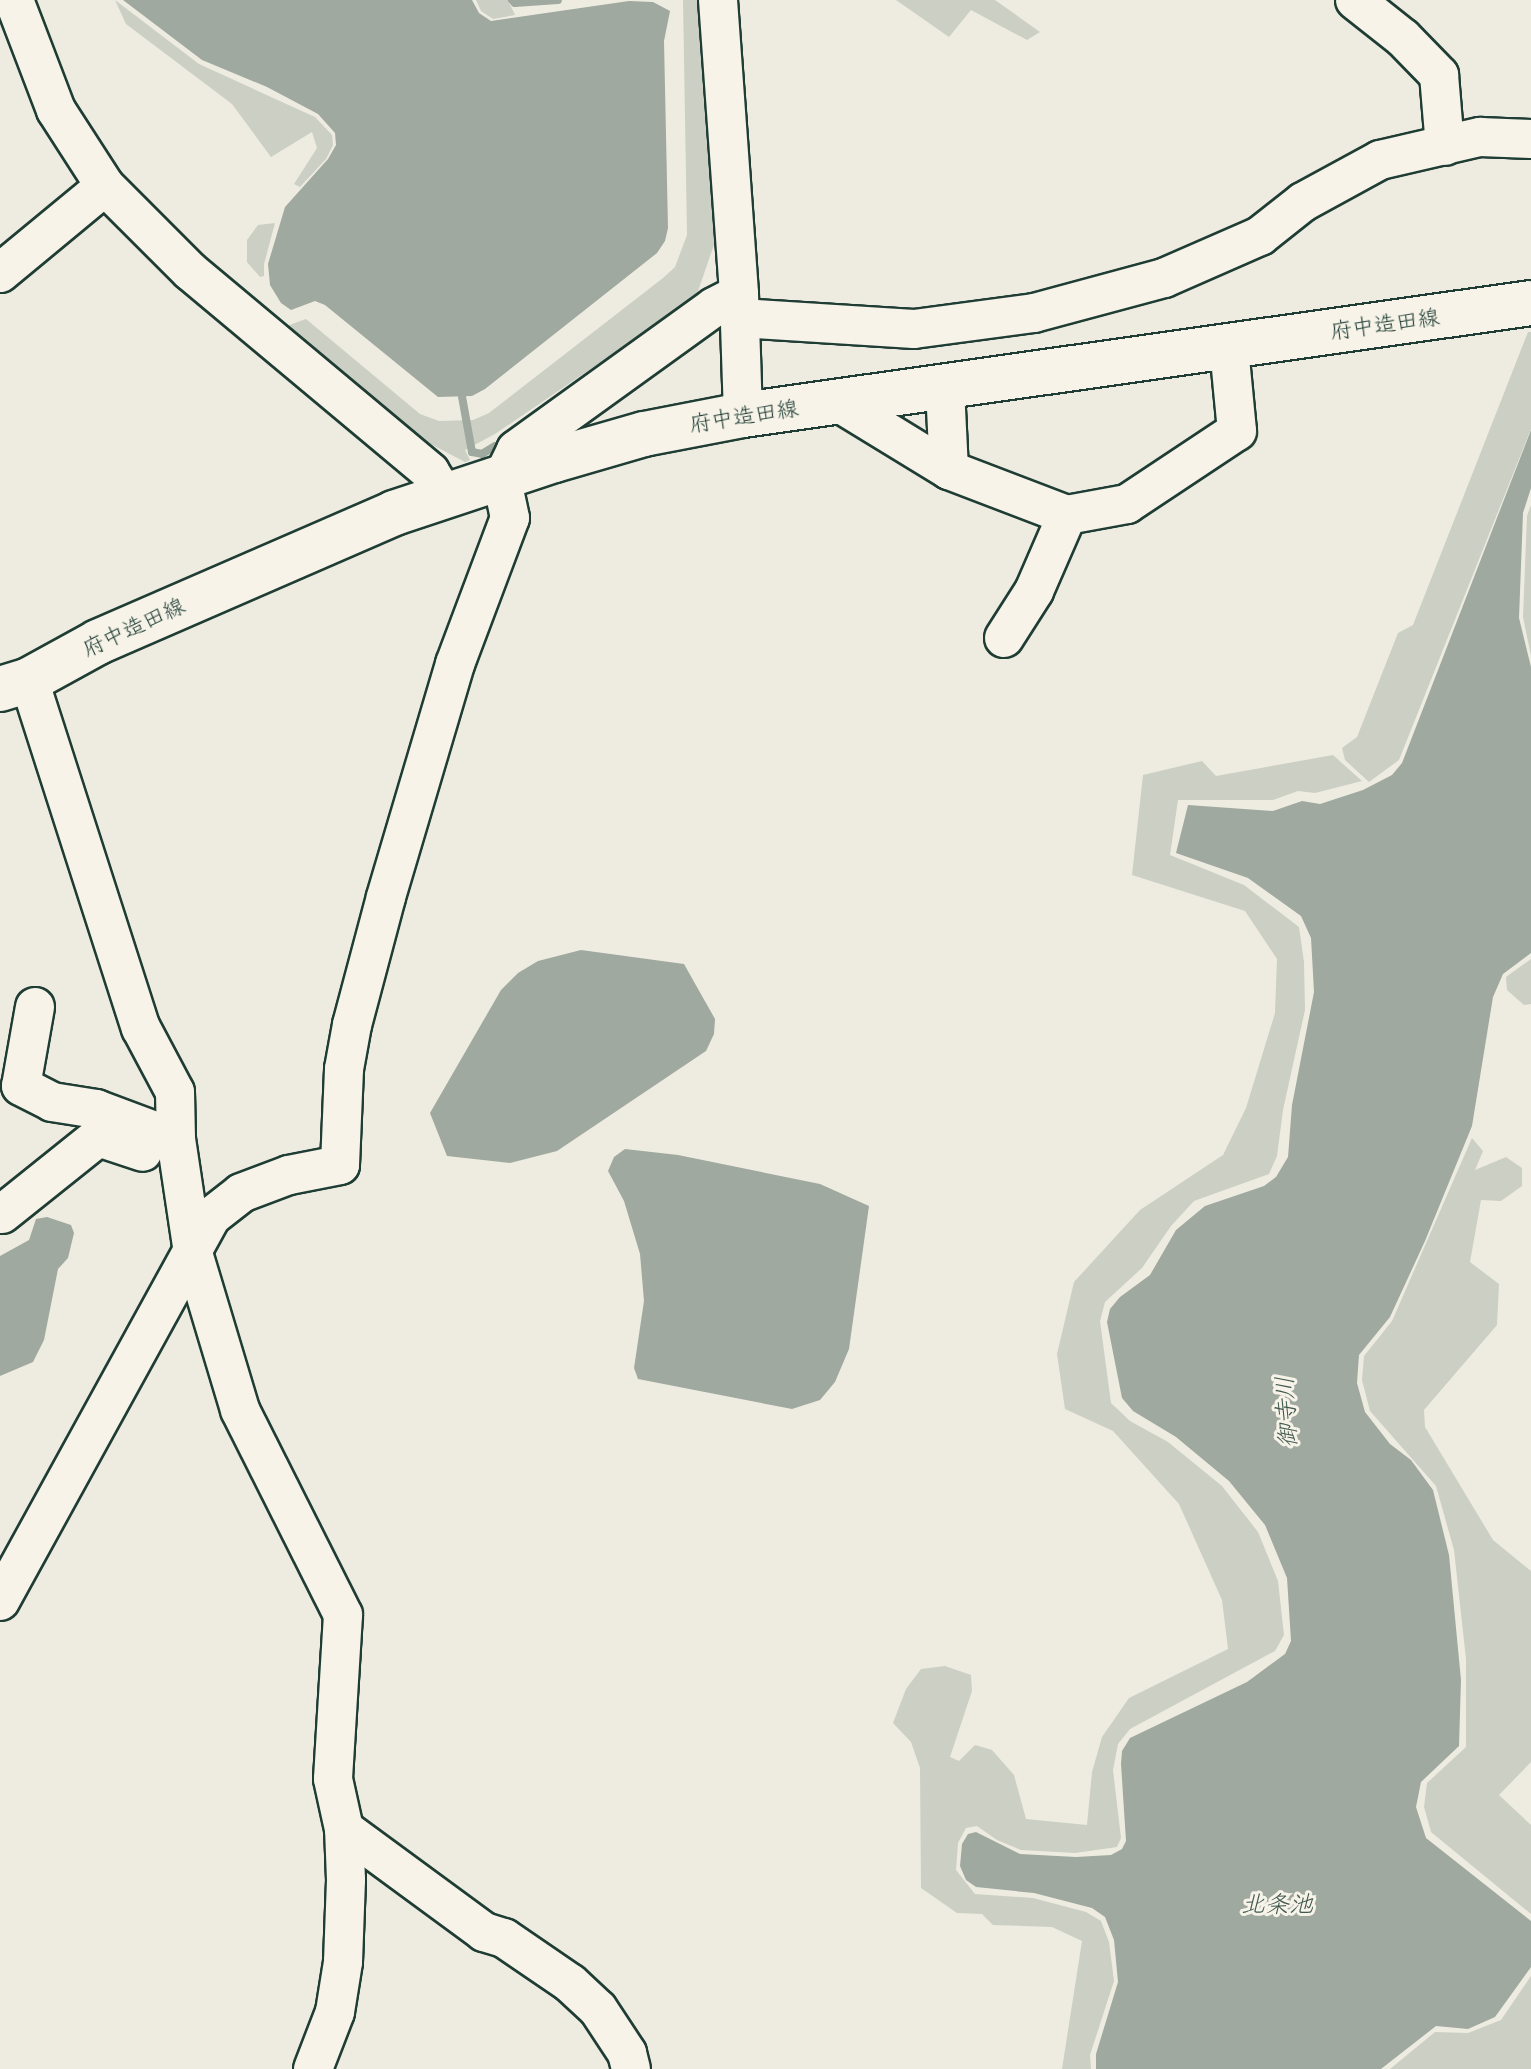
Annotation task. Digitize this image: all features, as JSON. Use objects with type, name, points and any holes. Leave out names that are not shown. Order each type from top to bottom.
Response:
[{"type":"main road","name":"府中造田線","points":[[15,685],[98,642],[394,513],[644,434],[743,415],[1531,303]]},
{"type":"street","points":[[718,0],[739,306],[743,415]]},
{"type":"street","points":[[1355,0],[1403,38],[1439,75],[1445,146]]},
{"type":"street","points":[[14,27],[56,110],[105,186],[147,232],[233,309],[430,472],[445,496]]},
{"type":"street","points":[[0,1601],[212,1216],[241,1193],[289,1175],[340,1165],[344,1069],[352,1025],[386,897],[455,664],[510,518],[502,479],[516,450],[714,307],[739,306],[914,329],[1034,313],[1164,278],[1260,236],[1303,202],[1380,160],[1480,137],[1531,139]]},
{"type":"street","points":[[0,273],[105,186]]},
{"type":"street","points":[[838,402],[949,470],[1067,515],[1127,504],[1237,431],[1229,348]]},
{"type":"street","points":[[945,387],[949,470]]},
{"type":"street","points":[[1004,638],[1034,591],[1067,515]]},
{"type":"street","points":[[15,685],[141,1028],[175,1092],[178,1152],[193,1253],[240,1410],[343,1615],[333,1779],[344,1829],[343,1962],[335,2012],[313,2069]]},
{"type":"street","points":[[35,1007],[21,1086],[52,1102],[96,1109],[178,1152]]},
{"type":"street","points":[[2,1214],[98,1137],[178,1152]]},
{"type":"street","points":[[344,1829],[484,1932],[504,1938],[570,1983],[598,2009],[627,2053],[631,2069]]},
{"type":"shaded area","points":[[115,0],[199,64],[315,117],[332,135],[333,145],[326,159],[300,187],[294,184],[317,148],[312,132],[271,157],[232,104],[126,24]]},
{"type":"shaded area","points":[[476,0],[508,0],[515,15],[493,19],[481,11]]},
{"type":"shaded area","points":[[683,0],[701,0],[718,233],[696,297],[495,434],[465,450],[470,460],[465,462],[425,441],[284,327],[306,319],[420,414],[439,421],[473,420],[489,413],[663,278],[675,267],[687,235]]},
{"type":"shaded area","points":[[896,0],[995,0],[1040,32],[1027,40],[971,10],[949,37]]},
{"type":"shaded area","points":[[275,223],[264,264],[264,276],[260,277],[247,262],[247,240],[258,225]]},
{"type":"shaded area","points":[[1528,332],[1531,332],[1531,429],[1399,760],[1369,782],[1345,760],[1342,748],[1357,737],[1398,633],[1413,625]]},
{"type":"shaded area","points":[[1531,505],[1531,656],[1523,617],[1527,516]]},
{"type":"shaded area","points":[[1333,755],[1362,781],[1315,793],[1298,791],[1273,800],[1178,800],[1170,855],[1244,885],[1299,927],[1304,962],[1305,1010],[1283,1110],[1277,1156],[1269,1174],[1194,1201],[1171,1226],[1142,1268],[1105,1302],[1100,1321],[1111,1403],[1130,1421],[1168,1442],[1222,1486],[1258,1532],[1278,1581],[1284,1635],[1275,1651],[1130,1729],[1118,1744],[1113,1770],[1121,1838],[1117,1847],[1075,1853],[1021,1850],[997,1840],[977,1826],[966,1828],[958,1843],[956,1870],[975,1894],[1033,1898],[1086,1912],[1101,1921],[1109,1942],[1114,1981],[1090,2055],[1091,2069],[1062,2069],[1082,1941],[1052,1927],[993,1925],[982,1914],[957,1913],[921,1888],[920,1768],[911,1742],[893,1723],[906,1689],[921,1669],[945,1666],[971,1675],[972,1691],[950,1757],[959,1761],[975,1745],[992,1750],[1014,1775],[1026,1819],[1087,1825],[1092,1772],[1102,1737],[1129,1698],[1228,1649],[1222,1600],[1179,1504],[1113,1431],[1065,1409],[1057,1354],[1074,1282],[1140,1210],[1223,1155],[1246,1108],[1275,1013],[1277,959],[1245,911],[1132,875],[1143,775],[1202,761],[1216,776]]},
{"type":"shaded area","points":[[1531,959],[1531,1004],[1524,1005],[1507,990],[1506,977]]},
{"type":"shaded area","points":[[1472,1138],[1483,1151],[1475,1170],[1506,1157],[1522,1168],[1522,1186],[1501,1201],[1481,1200],[1470,1262],[1499,1284],[1497,1325],[1424,1410],[1425,1427],[1493,1540],[1531,1571],[1531,1762],[1499,1795],[1531,1825],[1531,1914],[1431,1832],[1424,1807],[1427,1783],[1466,1747],[1466,1659],[1454,1550],[1436,1486],[1370,1411],[1362,1380],[1364,1356],[1392,1321]]},
{"type":"shaded area","points":[[1531,1976],[1531,2069],[1390,2069],[1435,2032],[1468,2033],[1501,2020]]},
{"type":"water","points":[[123,0],[472,0],[479,13],[491,21],[629,1],[653,2],[670,11],[664,41],[668,228],[665,241],[657,253],[485,389],[472,396],[438,397],[325,305],[315,301],[291,310],[281,303],[270,285],[268,264],[285,207],[328,159],[336,145],[335,133],[318,114],[267,87],[202,60]]},
{"type":"water","name":"北条池","points":[[1531,430],[1531,488],[1523,513],[1519,618],[1531,667],[1531,953],[1503,974],[1493,997],[1472,1126],[1390,1317],[1359,1355],[1357,1383],[1365,1412],[1390,1444],[1411,1460],[1433,1490],[1449,1555],[1461,1680],[1459,1746],[1421,1782],[1416,1807],[1426,1838],[1531,1921],[1531,1967],[1495,2017],[1468,2029],[1436,2026],[1381,2069],[1096,2069],[1096,2054],[1118,1982],[1114,1940],[1105,1917],[1092,1908],[1034,1893],[976,1887],[966,1880],[960,1866],[962,1844],[968,1834],[976,1832],[1020,1854],[1076,1857],[1111,1855],[1122,1849],[1126,1841],[1121,1764],[1122,1751],[1130,1738],[1247,1682],[1285,1654],[1291,1641],[1287,1578],[1265,1525],[1229,1481],[1176,1437],[1133,1411],[1122,1398],[1107,1322],[1110,1309],[1120,1297],[1150,1275],[1176,1230],[1205,1206],[1264,1186],[1276,1177],[1288,1157],[1292,1105],[1314,992],[1311,938],[1301,916],[1248,878],[1176,853],[1188,805],[1273,811],[1302,801],[1320,804],[1363,790],[1392,775],[1402,763]]},
{"type":"water","points":[[581,950],[684,964],[715,1019],[714,1034],[706,1051],[557,1151],[510,1163],[447,1156],[430,1113],[501,990],[518,973],[538,961]]},
{"type":"water","points":[[625,1149],[678,1155],[820,1184],[869,1206],[849,1349],[835,1382],[820,1400],[792,1409],[638,1379],[634,1368],[644,1301],[640,1254],[624,1201],[608,1171],[614,1157]]},
{"type":"water","points":[[47,1217],[71,1225],[74,1233],[68,1258],[58,1269],[44,1340],[33,1362],[0,1376],[0,1256],[29,1240],[36,1219]]},
{"type":"waterway","points":[[512,0],[515,3],[558,0]]},
{"type":"waterway","points":[[461,391],[472,452],[482,454],[495,446]]},
{"type":"water label","name":"御寺川","points":[[1287,1412]]}]
